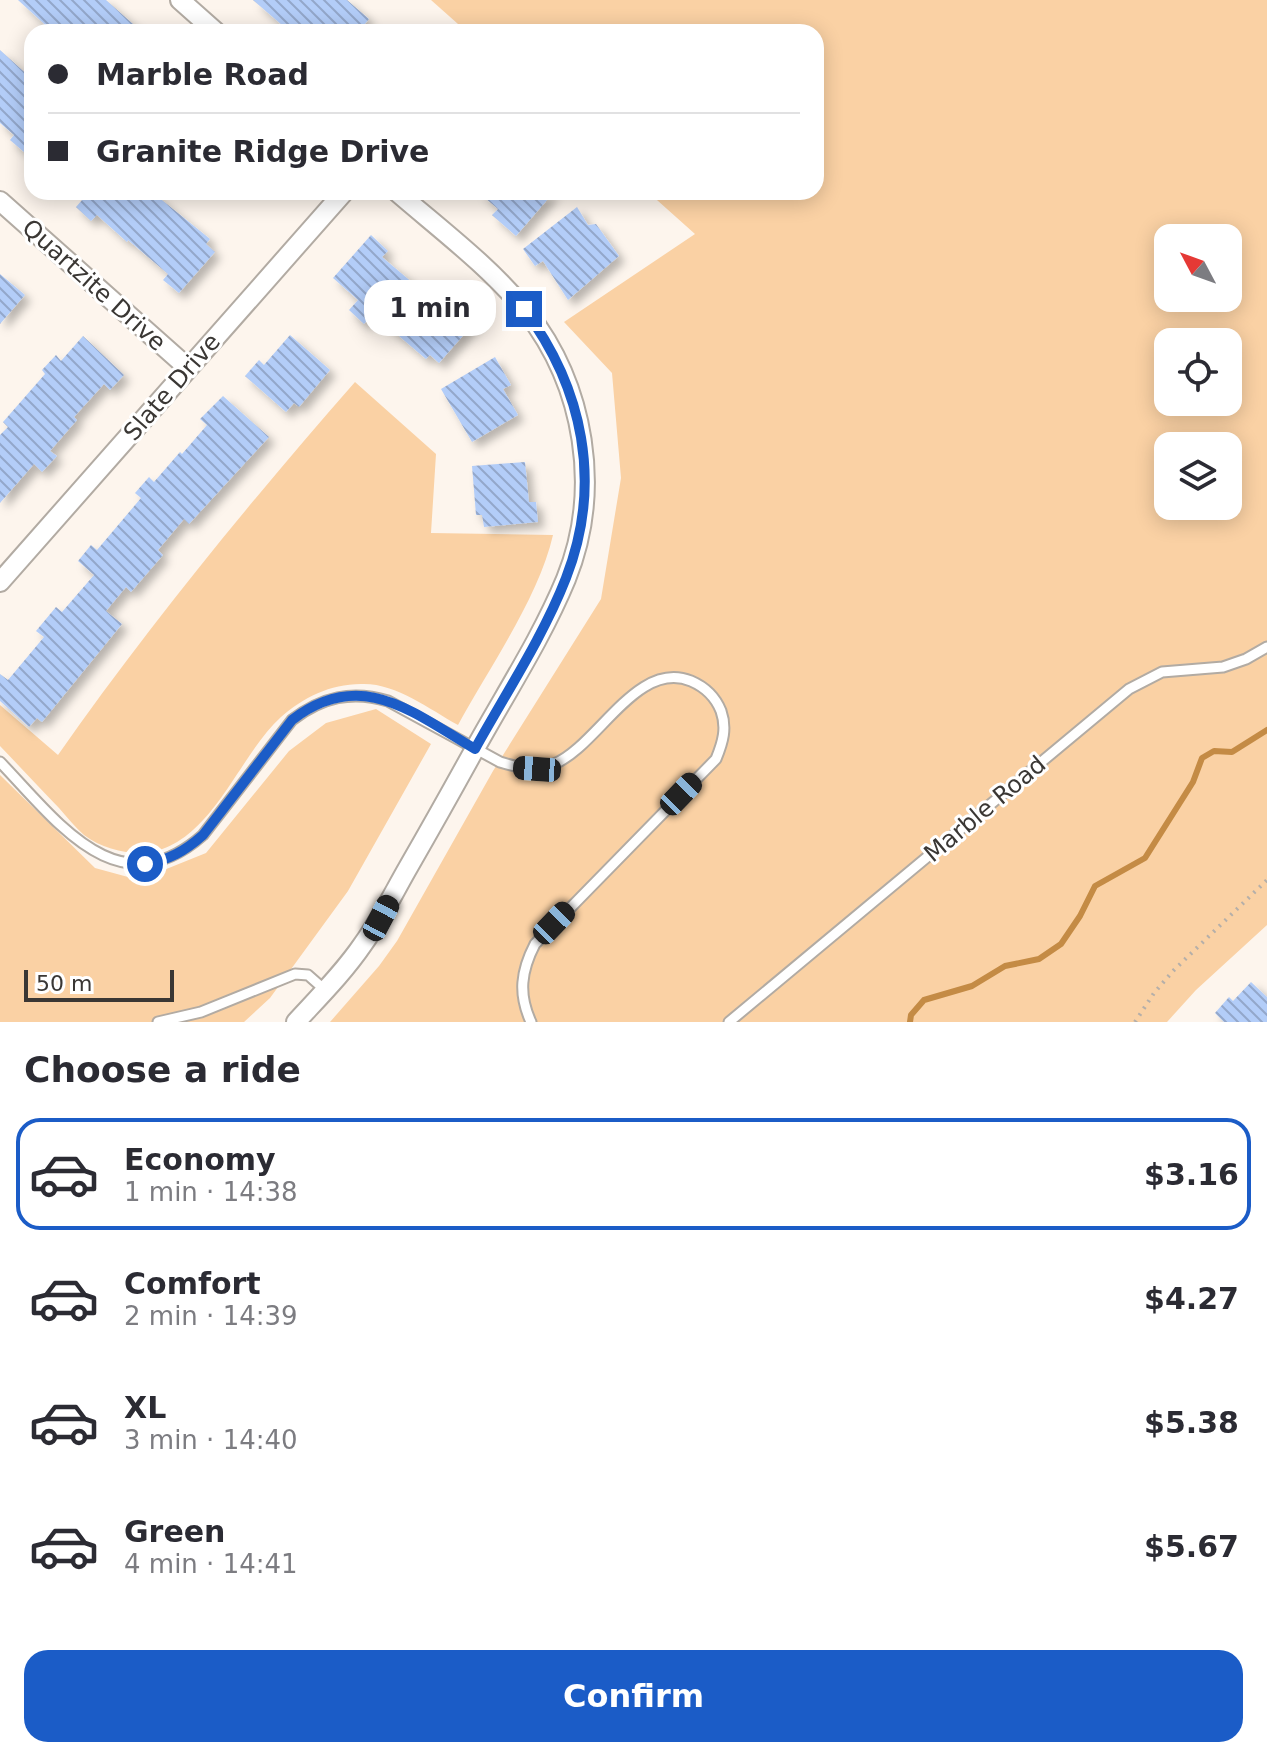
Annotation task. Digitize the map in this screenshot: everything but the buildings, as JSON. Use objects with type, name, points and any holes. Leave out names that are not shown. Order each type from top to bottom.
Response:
[{"type":"street","points":[[180,0],[207,24]]},
{"type":"street","name":"Slate Drive","points":[[0,582],[337,200]]},
{"type":"street","points":[[296,1022],[362,947],[475,749],[567,576],[585,501],[581,429],[557,358],[524,309],[488,271],[406,200]]},
{"type":"street","name":"Quartzite Drive","points":[[0,201],[188,368]]},
{"type":"lane","name":"Marble Road","points":[[729,1022],[1129,689],[1162,672],[1223,667],[1267,647]]},
{"type":"lane","points":[[0,762],[86,848],[126,864],[145,864],[165,861],[203,835],[292,720],[309,707],[328,699],[369,695],[388,701],[475,749],[516,767],[537,769],[556,763],[572,753],[635,693],[653,681],[686,679],[703,686],[715,699],[725,727],[716,759],[535,944],[525,963],[521,985],[524,1006],[531,1022]]},
{"type":"lane","points":[[158,1022],[201,1012],[295,974],[308,975],[325,990]]},
{"type":"path","points":[[1135,1022],[1174,970],[1267,880]]},
{"type":"shaded area","points":[[431,0],[1267,0],[1267,925],[1196,990],[1167,1022],[330,1022],[397,941],[493,771],[601,599],[621,478],[612,373],[564,322],[695,234],[657,200],[824,200],[824,24],[458,24]]},
{"type":"shaded area","points":[[355,382],[436,454],[431,533],[553,535],[537,583],[498,656],[458,725],[389,688],[352,684],[330,689],[299,703],[281,717],[265,734],[220,799],[186,836],[165,848],[141,853],[97,843],[77,829],[0,746],[0,705],[58,755],[201,565]]},
{"type":"shaded area","points":[[376,709],[431,744],[348,891],[270,998],[244,1022],[0,1022],[0,775],[95,868],[139,880],[206,853],[289,751],[326,723]]},
{"type":"waterway","points":[[910,1022],[911,1015],[924,1000],[972,986],[1005,966],[1039,959],[1061,944],[1095,886],[1145,858],[1193,782],[1202,758],[1214,751],[1232,752],[1267,730]]},
{"type":"route","points":[[145,864],[165,861],[186,850],[203,835],[292,720],[309,707],[328,699],[369,695],[388,701],[475,749],[567,576],[585,501],[581,429],[571,393],[557,358],[524,309]]}]
